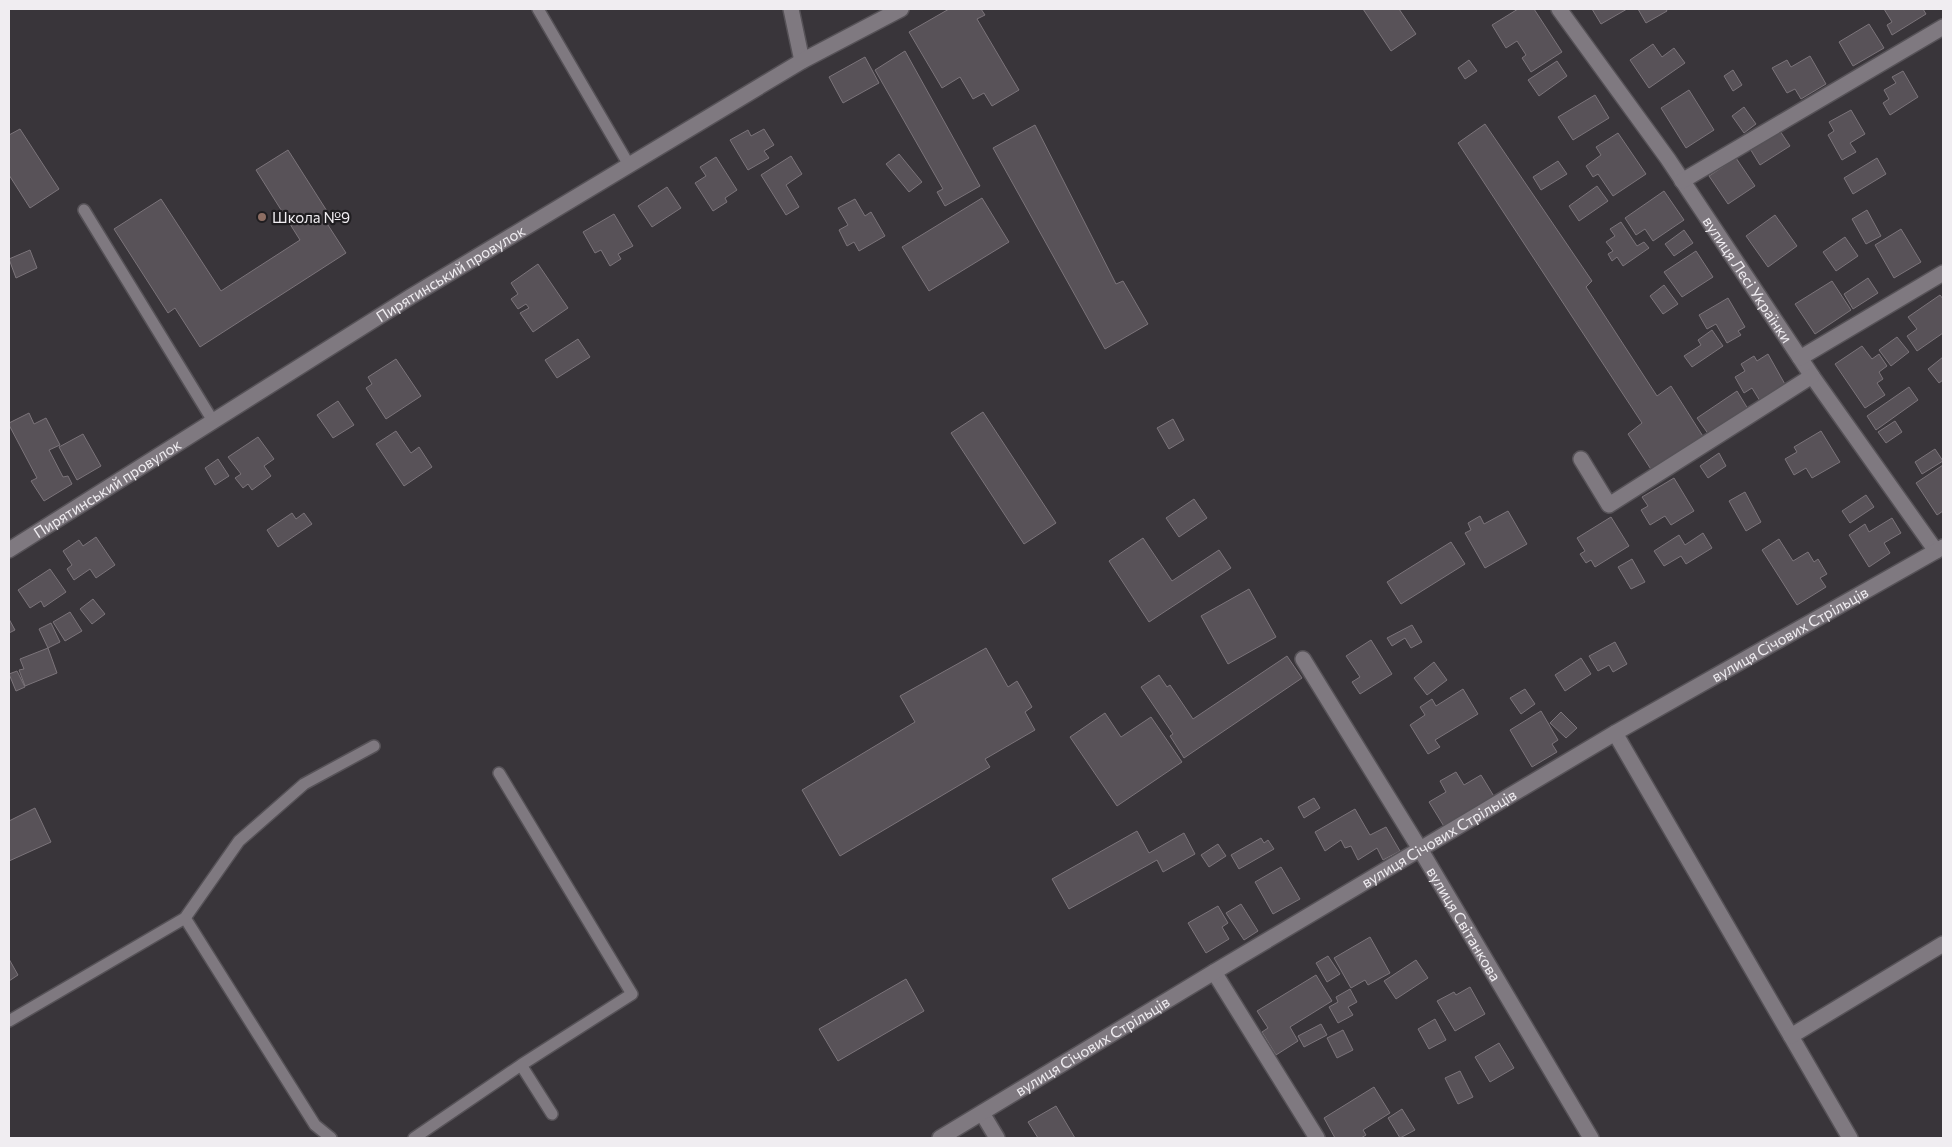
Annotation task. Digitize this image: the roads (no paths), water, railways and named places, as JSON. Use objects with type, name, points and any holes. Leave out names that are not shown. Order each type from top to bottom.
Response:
[{"type":"street","points":[[791,9],[802,61]]},
{"type":"street","name":"Пирятинський провулок","points":[[9,550],[410,297],[802,61],[901,9]]},
{"type":"street","name":"вулиця Лесі Українки","points":[[1559,9],[1682,181],[1812,376],[1940,549]]},
{"type":"street","points":[[1682,181],[1943,27]]},
{"type":"street","points":[[1800,358],[1943,273]]},
{"type":"street","points":[[1581,460],[1609,505],[1812,376]]},
{"type":"street","name":"вулиця Січових Стрільців","points":[[940,1138],[1615,733],[1940,549]]},
{"type":"street","name":"вулиця Світанкова","points":[[1303,659],[1420,849],[1591,1138]]},
{"type":"street","points":[[1615,733],[1850,1138]]},
{"type":"street","points":[[1791,1036],[1943,944]]},
{"type":"street","points":[[1214,972],[1317,1138]]},
{"type":"street","points":[[982,1113],[997,1138]]},
{"type":"lane","points":[[538,9],[629,165]]},
{"type":"lane","points":[[84,210],[213,421]]},
{"type":"lane","points":[[9,1021],[185,918],[239,841],[304,784],[374,746]]},
{"type":"lane","points":[[414,1138],[521,1065],[632,994],[499,773]]},
{"type":"lane","points":[[185,918],[315,1125],[331,1138]]},
{"type":"lane","points":[[521,1065],[552,1114]]},
{"type":"place","name":"Школа №9","points":[[262,217]]}]
